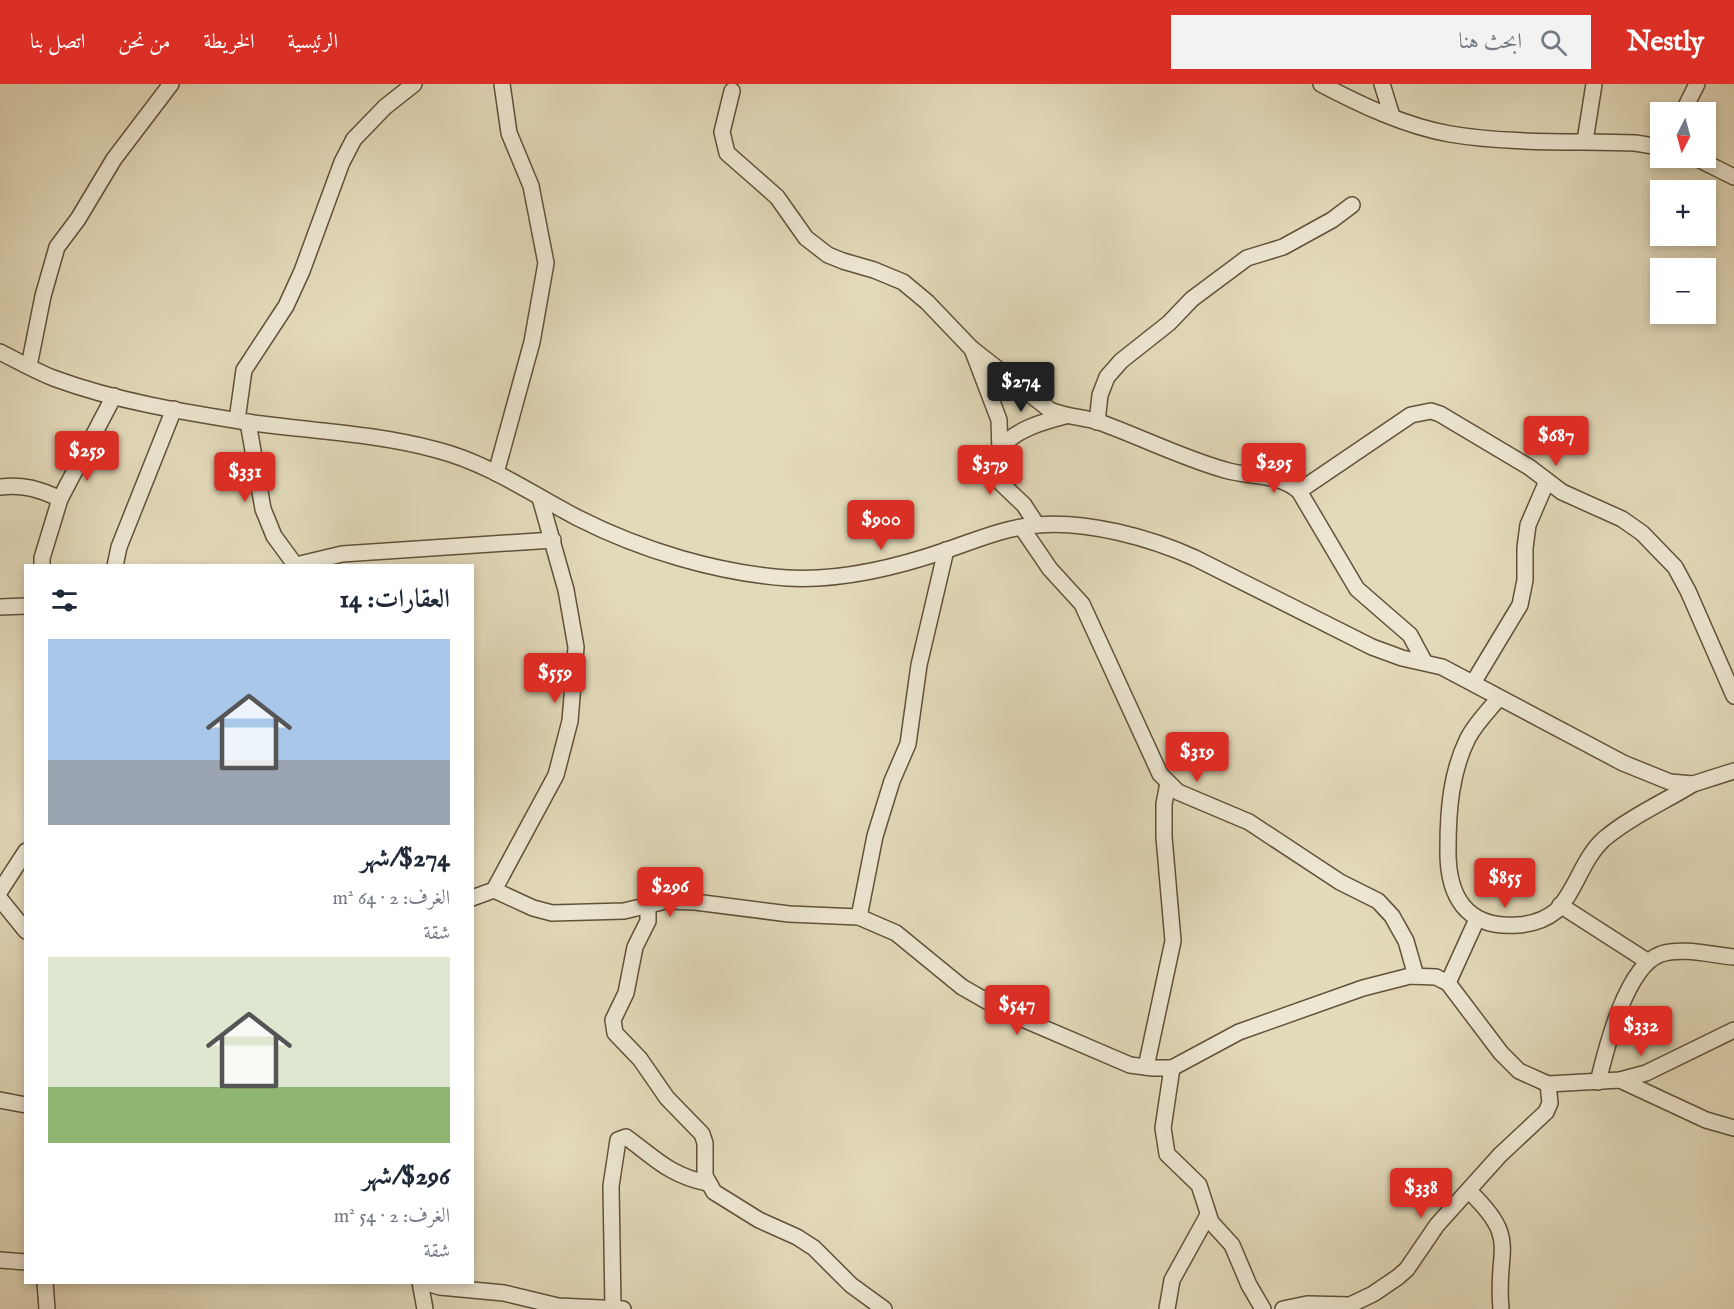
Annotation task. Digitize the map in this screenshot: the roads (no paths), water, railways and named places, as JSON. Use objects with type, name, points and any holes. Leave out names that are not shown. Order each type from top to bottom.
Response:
[{"type":"street","points":[[29,366],[47,281],[57,247],[78,219],[114,159],[171,84]]},
{"type":"street","points":[[295,564],[274,536],[263,509],[242,421],[244,370],[286,306],[302,271],[342,162],[354,139],[379,112],[414,84]]},
{"type":"street","points":[[496,473],[532,342],[546,263],[531,186],[509,133],[502,84]]},
{"type":"street","points":[[1321,84],[1392,116],[1448,134],[1476,138],[1586,141],[1650,146]]},
{"type":"street","points":[[1382,84],[1392,116]]},
{"type":"street","points":[[1586,141],[1594,84]]},
{"type":"street","points":[[1688,102],[1697,84]]},
{"type":"street","points":[[732,91],[722,132],[724,146],[733,159],[777,196],[815,246],[843,261],[903,282],[927,302],[971,348],[1038,404],[1065,416],[1097,422],[1223,470],[1280,479],[1299,491],[1358,589],[1410,635],[1424,661]]},
{"type":"street","points":[[1716,168],[1734,177]]},
{"type":"street","points":[[1097,422],[1101,395],[1107,377],[1121,361],[1169,323],[1192,299],[1246,258],[1283,247],[1332,220],[1352,206]]},
{"type":"street","points":[[971,348],[999,420],[1002,483],[1024,505],[1029,526],[1050,569],[1082,604],[1156,767],[1168,783],[1191,799],[1268,833],[1340,882],[1378,901],[1392,916],[1406,941],[1416,976]]},
{"type":"street","points":[[0,352],[55,379],[114,396],[242,421],[384,438],[453,454],[496,473],[540,498],[623,538],[715,566],[759,574],[818,577],[894,565],[970,541],[1029,526],[1096,530],[1168,546],[1372,647],[1402,658],[1424,661],[1473,683],[1623,763],[1670,782],[1693,784]]},
{"type":"street","points":[[42,564],[60,499],[114,396]]},
{"type":"street","points":[[115,564],[122,539],[174,409]]},
{"type":"street","points":[[1299,491],[1411,415],[1431,411],[1562,492],[1622,519],[1642,533],[1675,567],[1703,619],[1734,696]]},
{"type":"street","points":[[1001,447],[1008,439],[1024,430],[1065,416]]},
{"type":"street","points":[[1473,683],[1520,605],[1525,580],[1528,525],[1547,481]]},
{"type":"street","points":[[0,487],[26,487],[42,490],[60,499]]},
{"type":"street","points":[[474,897],[494,890],[556,775],[570,721],[576,647],[553,540],[540,498]]},
{"type":"street","points":[[300,564],[342,554],[553,540]]},
{"type":"street","points":[[859,917],[875,836],[892,781],[908,744],[919,665],[946,550]]},
{"type":"street","points":[[0,607],[24,606]]},
{"type":"street","points":[[1499,698],[1469,736],[1451,790],[1448,858],[1450,881],[1465,909],[1477,920],[1488,925],[1529,924],[1544,919],[1560,904],[1582,867],[1603,840],[1693,784],[1734,771]]},
{"type":"street","points":[[1146,1067],[1173,941],[1164,837],[1164,804],[1168,783]]},
{"type":"street","points":[[0,891],[24,854]]},
{"type":"street","points":[[494,890],[533,908],[552,913],[624,911],[666,901],[695,902],[789,914],[859,917],[896,933],[981,1000],[1055,1035],[1130,1065],[1146,1067],[1172,1068],[1239,1032],[1363,988],[1396,978],[1416,976],[1436,977],[1448,983],[1501,1053],[1519,1071],[1548,1084],[1620,1080],[1646,1073],[1734,1030]]},
{"type":"street","points":[[0,899],[24,929]]},
{"type":"street","points":[[1560,904],[1647,961]]},
{"type":"street","points":[[648,906],[648,921],[635,947],[626,993],[614,1020],[615,1033],[640,1059],[667,1098],[702,1134],[705,1143],[707,1183],[714,1192],[814,1248],[851,1285],[884,1309]]},
{"type":"street","points":[[1448,983],[1477,920]]},
{"type":"street","points":[[1598,1082],[1613,1022],[1647,961],[1662,954],[1678,952],[1734,957]]},
{"type":"street","points":[[1172,1068],[1163,1128],[1165,1148],[1172,1161],[1199,1185],[1208,1215],[1232,1245],[1263,1309]]},
{"type":"street","points":[[1620,1080],[1706,1120],[1734,1128]]},
{"type":"street","points":[[1283,1309],[1307,1304],[1350,1305],[1373,1294],[1407,1269],[1437,1225],[1500,1155],[1550,1108],[1548,1084]]},
{"type":"street","points":[[0,1100],[24,1105]]},
{"type":"street","points":[[429,1284],[504,1293],[558,1306],[618,1309],[611,1186],[618,1140],[626,1137],[663,1167],[683,1177],[707,1183]]},
{"type":"street","points":[[1469,1191],[1492,1215],[1502,1232],[1503,1252],[1499,1282],[1501,1309]]},
{"type":"street","points":[[1167,1309],[1176,1271],[1208,1215]]},
{"type":"street","points":[[0,1260],[24,1262]]},
{"type":"street","points":[[45,1284],[47,1309]]},
{"type":"street","points":[[422,1284],[425,1309]]}]
